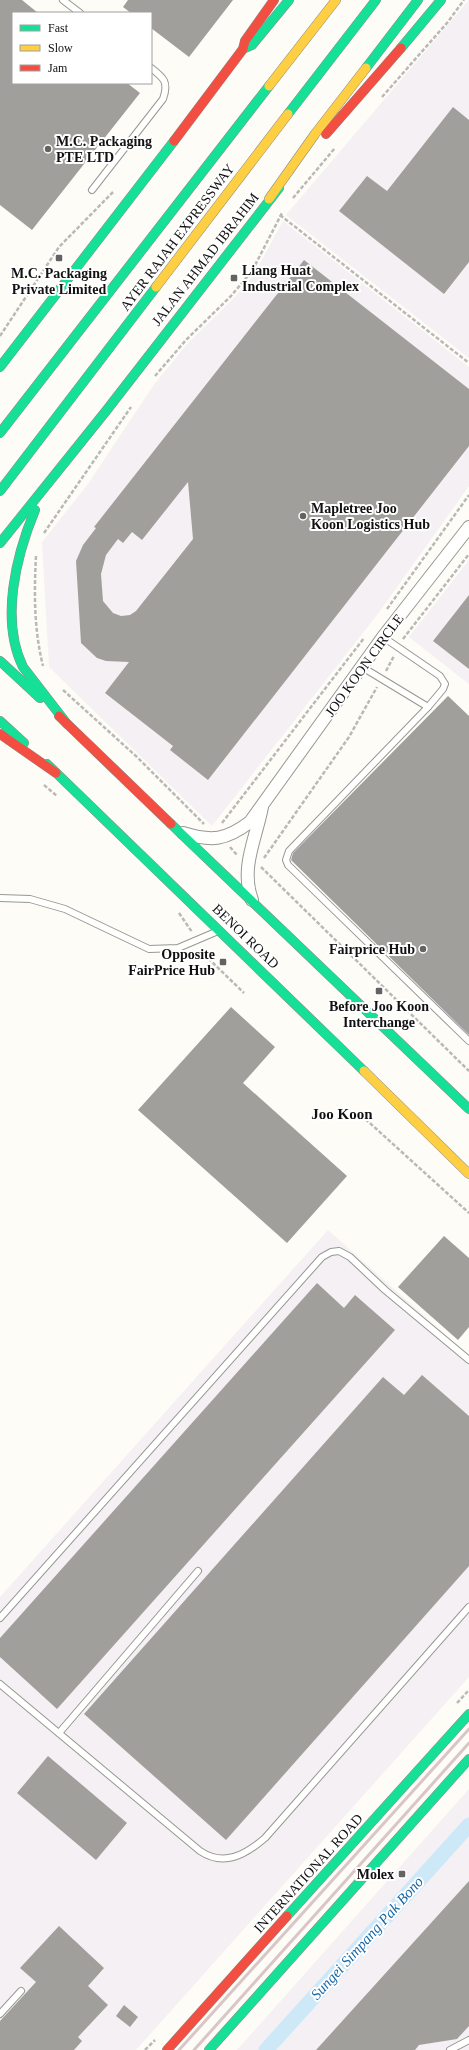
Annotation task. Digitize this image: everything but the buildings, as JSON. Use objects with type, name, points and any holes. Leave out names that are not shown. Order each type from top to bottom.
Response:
[{"type":"main road","points":[[243,50],[245,41],[274,0]]},
{"type":"main road","points":[[0,367],[243,50],[252,45],[289,0]]},
{"type":"main road","name":"AYER RAJAH EXPRESSWAY","points":[[0,434],[336,0]]},
{"type":"main road","name":"AYER RAJAH EXPRESSWAY","points":[[0,491],[376,0]]},
{"type":"main road","points":[[269,199],[314,134],[418,0]]},
{"type":"main road","name":"JALAN AHMAD IBRAHIM","points":[[0,543],[44,489],[269,199],[393,58],[441,0]]},
{"type":"main road","points":[[44,489],[14,562],[6,586],[5,617],[9,637],[18,657],[67,724]]},
{"type":"main road","name":"BENOI ROAD","points":[[0,661],[469,1109]]},
{"type":"main road","name":"BENOI ROAD","points":[[0,721],[220,930],[469,1174]]},
{"type":"main road","points":[[0,734],[56,773]]},
{"type":"main road","name":"INTERNATIONAL ROAD","points":[[167,2050],[469,1714]]},
{"type":"main road","points":[[209,2050],[468,1763]]},
{"type":"street","name":"JOO KOON CIRCLE","points":[[180,832],[200,839],[216,834],[238,831],[250,822],[383,637],[469,527]]},
{"type":"street","name":"JOO KOON CIRCLE","points":[[253,903],[246,881],[253,866],[263,804]]},
{"type":"lane","points":[[63,0],[79,12]]},
{"type":"lane","points":[[92,190],[163,99],[166,89],[166,82],[152,69]]},
{"type":"lane","points":[[383,637],[440,676],[444,684],[443,689],[428,707],[289,851],[286,860],[288,865],[469,1041]]},
{"type":"lane","points":[[362,667],[428,707]]},
{"type":"lane","points":[[0,898],[30,899],[65,909],[149,949],[178,948],[220,930]]},
{"type":"lane","points":[[0,1618],[322,1257],[331,1252],[340,1251],[350,1258],[469,1360]]},
{"type":"lane","points":[[59,1733],[198,1571]]},
{"type":"lane","points":[[0,1684],[200,1852],[210,1858],[219,1859],[238,1856],[253,1848],[265,1838],[469,1607]]},
{"type":"lane","points":[[0,2014],[21,1991]]},
{"type":"lane","points":[[450,2050],[469,2040]]},
{"type":"path","points":[[381,98],[447,23],[464,0]]},
{"type":"path","points":[[289,204],[338,145]]},
{"type":"path","points":[[0,336],[59,247],[117,187]]},
{"type":"path","points":[[150,382],[186,340],[231,296],[252,272],[284,209]]},
{"type":"path","points":[[280,215],[469,363]]},
{"type":"path","points":[[41,537],[132,406]]},
{"type":"path","points":[[386,610],[469,495]]},
{"type":"path","points":[[37,550],[34,584],[39,649],[44,669]]},
{"type":"path","points":[[253,866],[349,737],[406,634],[469,554]]},
{"type":"path","points":[[216,834],[217,828],[368,634]]},
{"type":"path","points":[[62,690],[137,757],[216,834],[336,938],[469,1071]]},
{"type":"path","points":[[40,783],[58,797]]},
{"type":"path","points":[[177,912],[198,940],[206,955],[244,993]]},
{"type":"path","points":[[361,1115],[469,1213]]},
{"type":"shaded area","points":[[469,0],[469,358],[286,215]]},
{"type":"shaded area","name":"Mapletree Joo Koon Logistics Hub","points":[[283,221],[469,367],[469,486],[380,611],[212,826],[49,667],[42,542],[88,484],[153,386],[188,343],[233,299],[253,276]]},
{"type":"shaded area","points":[[469,560],[469,684],[409,637]]},
{"type":"shaded area","points":[[328,1230],[469,1356],[469,1677],[136,2050],[0,2050],[0,1597]]},
{"type":"shaded area","points":[[469,1789],[469,2050],[237,2050]]},
{"type":"waterway","name":"Sungei Simpang Pak Bono","points":[[266,2050],[469,1825]]},
{"type":"railway","points":[[179,2050],[469,1729]]},
{"type":"railway","points":[[194,2050],[469,1743]]},
{"type":"traffic: fast","points":[[243,49],[252,45],[289,0]]},
{"type":"traffic: fast","points":[[288,114],[376,0]]},
{"type":"traffic: fast","points":[[366,68],[418,0]]},
{"type":"traffic: fast","points":[[401,48],[441,0]]},
{"type":"traffic: fast","points":[[0,433],[269,86]]},
{"type":"traffic: fast","points":[[0,367],[174,141]]},
{"type":"traffic: fast","points":[[0,543],[106,411],[279,188]]},
{"type":"traffic: fast","points":[[0,491],[156,287]]},
{"type":"traffic: fast","points":[[35,510],[28,528],[17,567],[13,588],[12,629],[16,649],[23,667],[67,724]]},
{"type":"traffic: fast","points":[[0,661],[40,698]]},
{"type":"traffic: fast","points":[[0,721],[24,743]]},
{"type":"traffic: fast","points":[[47,764],[364,1071]]},
{"type":"traffic: fast","points":[[171,824],[469,1109]]},
{"type":"traffic: fast","points":[[287,1916],[469,1714]]},
{"type":"traffic: fast","points":[[209,2050],[469,1759]]},
{"type":"traffic: slow","points":[[269,86],[336,0]]},
{"type":"traffic: slow","points":[[269,199],[315,134],[366,68]]},
{"type":"traffic: slow","points":[[156,287],[288,114]]},
{"type":"traffic: slow","points":[[364,1071],[469,1174]]},
{"type":"traffic: jam","points":[[174,141],[243,49],[245,41],[274,0]]},
{"type":"traffic: jam","points":[[326,134],[401,48]]},
{"type":"traffic: jam","points":[[59,716],[171,824]]},
{"type":"traffic: jam","points":[[0,734],[56,773]]},
{"type":"traffic: jam","points":[[167,2050],[287,1916]]},
{"type":"place","name":"M.C. Packaging PTE LTD","points":[[48,149]]},
{"type":"place","name":"M.C. Packaging Private Limited","points":[[59,258]]},
{"type":"place","name":"Liang Huat Industrial Complex","points":[[234,278]]},
{"type":"place","name":"Mapletree Joo Koon Logistics Hub","points":[[303,516]]},
{"type":"place","name":"Fairprice Hub","points":[[423,949]]},
{"type":"place","name":"Opposite FairPrice Hub","points":[[223,962]]},
{"type":"place","name":"Before Joo Koon Interchange","points":[[379,991]]},
{"type":"place","name":"Molex","points":[[402,1874]]},
{"type":"district","name":"Joo Koon","points":[[342,1114]]}]
